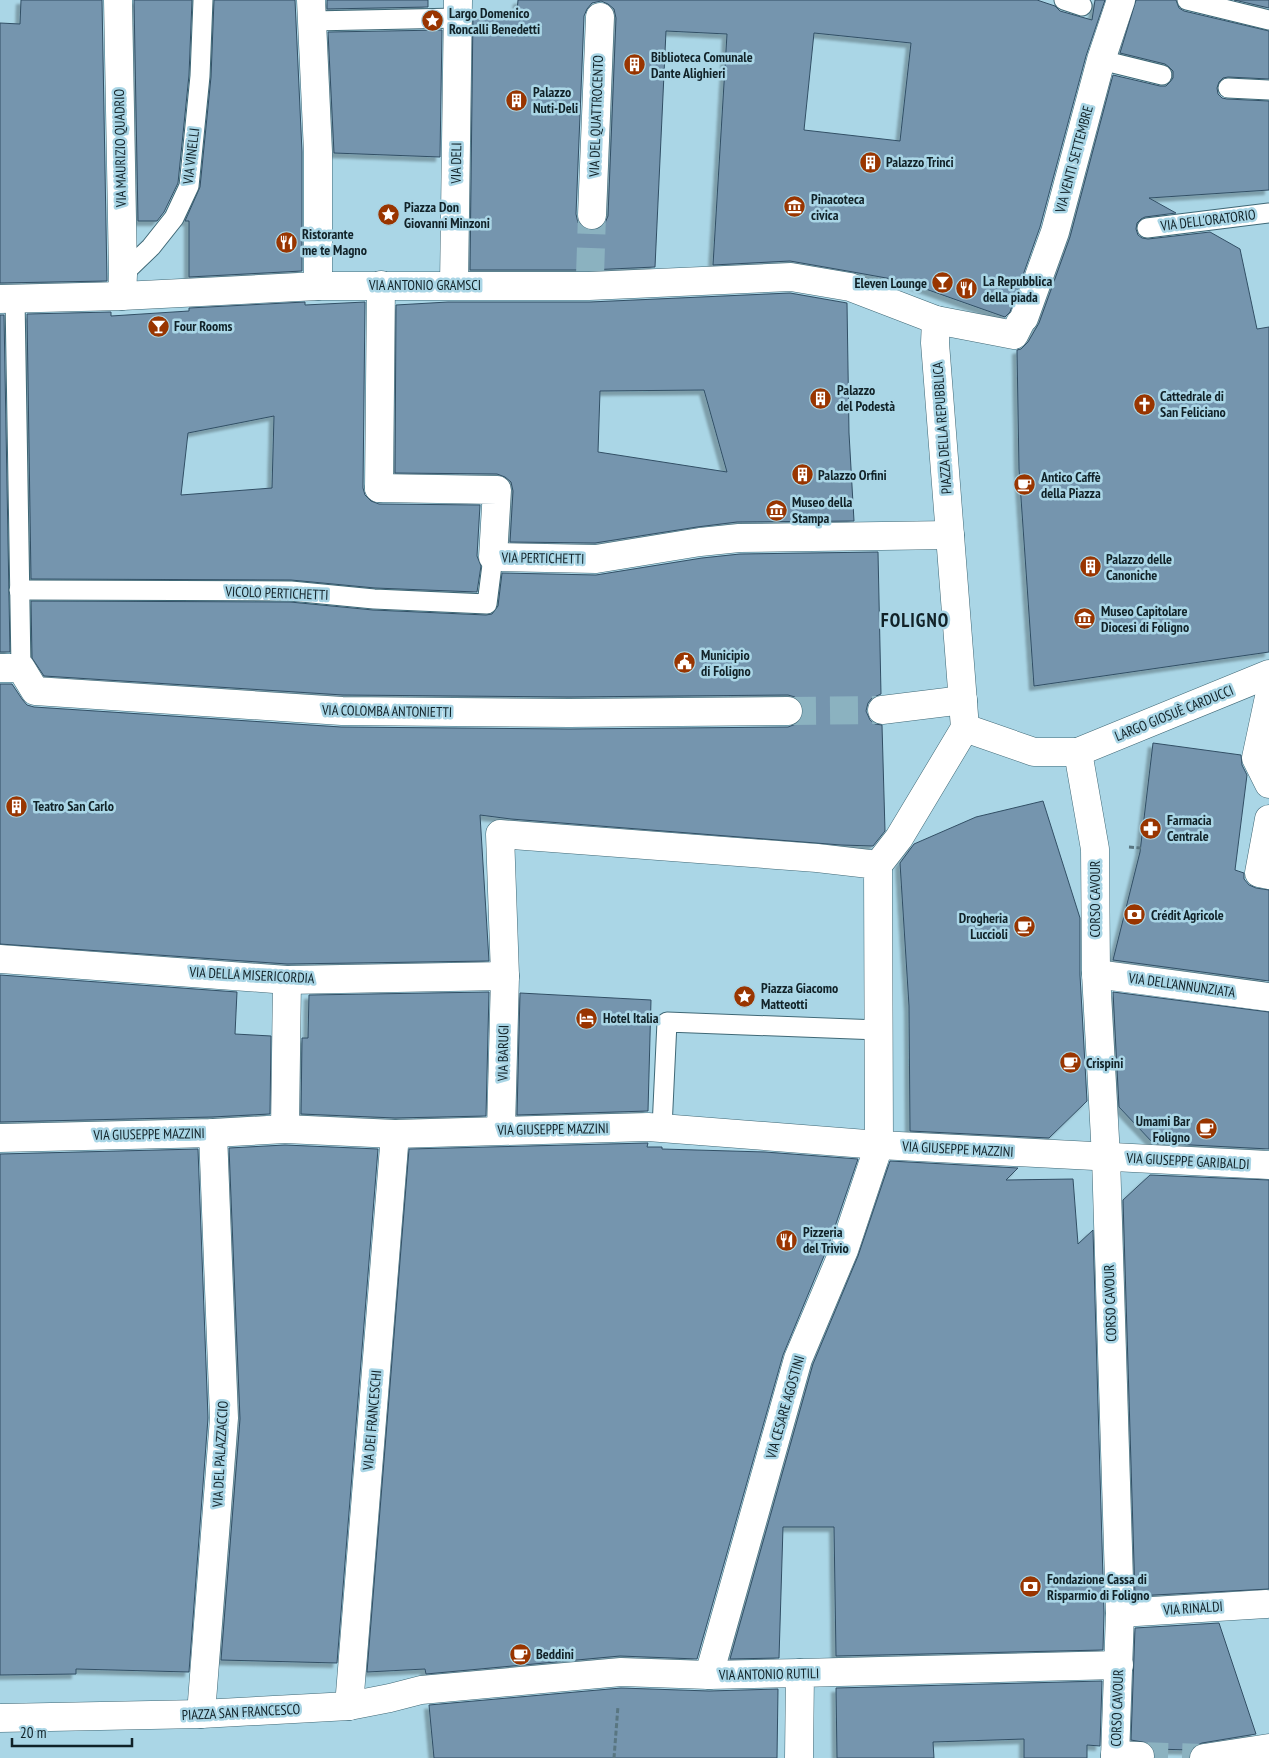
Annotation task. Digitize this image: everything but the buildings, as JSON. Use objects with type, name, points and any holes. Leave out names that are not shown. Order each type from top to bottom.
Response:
[{"type":"street","name":"VIA MAURIZIO QUADRIO","points":[[118,0],[125,76],[122,285]]},
{"type":"street","name":"VIA VENTI SETTEMBRE","points":[[936,320],[1019,325],[1061,232],[1101,60],[1116,9]]},
{"type":"street","points":[[312,10],[318,152],[318,286]]},
{"type":"street","name":"VIA DEL QUATTROCENTO","points":[[592,215],[600,17]]},
{"type":"street","name":"VIA DELI","points":[[454,285],[457,20]]},
{"type":"street","name":"VIA ANTONIO GRAMSCI","points":[[8,298],[122,285],[454,285],[791,276],[850,287],[936,320]]},
{"type":"street","name":"VIA PERTICHETTI","points":[[381,285],[379,488],[497,490],[493,557],[596,559],[700,542],[739,538],[950,535]]},
{"type":"street","name":"PIAZZA DELLA REPUBBLICA","points":[[936,320],[936,343],[965,728]]},
{"type":"street","name":"VIA COLOMBA ANTONIETTI","points":[[11,668],[35,691],[342,711],[559,713],[788,711]]},
{"type":"street","name":"LARGO GIOSUÈ CARDUCCI","points":[[965,728],[1034,752],[1078,752],[1269,674]]},
{"type":"street","points":[[1269,697],[1256,758],[1269,784]]},
{"type":"street","points":[[888,709],[963,700]]},
{"type":"street","points":[[880,1145],[878,865],[899,838],[965,728]]},
{"type":"street","name":"CORSO CAVOUR","points":[[1078,752],[1095,849],[1096,974],[1106,1157],[1120,1613],[1118,1665],[1123,1756]]},
{"type":"street","points":[[1269,819],[1259,873],[1269,875]]},
{"type":"street","points":[[505,976],[500,834],[817,858],[878,865]]},
{"type":"street","name":"VIA DELLA MISERICORDIA","points":[[0,959],[287,980],[505,976]]},
{"type":"street","name":"VIA DELL'ANNUNZIATA","points":[[1096,974],[1269,997]]},
{"type":"street","name":"VIA BARUGI","points":[[501,1130],[505,976]]},
{"type":"street","points":[[285,1129],[287,980]]},
{"type":"street","name":"VIA GIUSEPPE MAZZINI","points":[[0,1138],[213,1133],[285,1129],[395,1134],[501,1130],[662,1128],[880,1145],[1106,1157]]},
{"type":"street","name":"VIA DEL PALAZZACCIO","points":[[201,1714],[224,1418],[213,1133]]},
{"type":"street","name":"VIA DEI FRANCESCHI","points":[[349,1706],[395,1134]]},
{"type":"street","name":"VIA CESARE AGOSTINI","points":[[709,1676],[798,1359],[844,1250],[880,1145]]},
{"type":"street","name":"VIA GIUSEPPE GARIBALDI","points":[[1106,1157],[1269,1165]]},
{"type":"street","name":"VIA RINALDI","points":[[1120,1613],[1266,1604]]},
{"type":"street","name":"VIA ANTONIO RUTILI","points":[[421,1690],[621,1672],[709,1676],[1118,1665]]},
{"type":"street","points":[[799,1758],[800,1673]]},
{"type":"street","name":"PIAZZA SAN FRANCESCO","points":[[0,1718],[201,1714],[349,1706],[421,1690]]},
{"type":"street","points":[[1204,1758],[1269,1748]]},
{"type":"lane","name":"VIA VINELLI","points":[[122,285],[174,218],[189,186],[193,76],[203,0]]},
{"type":"lane","points":[[1187,0],[1269,20]]},
{"type":"lane","points":[[312,10],[457,20]]},
{"type":"lane","points":[[1101,60],[1162,75]]},
{"type":"lane","points":[[1228,88],[1269,90]]},
{"type":"lane","name":"VIA DELL'ORATORIO","points":[[1146,228],[1269,212]]},
{"type":"lane","points":[[8,298],[19,590],[11,668]]},
{"type":"lane","name":"VICOLO PERTICHETTI","points":[[19,590],[291,591],[374,599],[487,604],[493,557]]},
{"type":"lane","points":[[662,1128],[667,1022],[878,1030]]},
{"type":"path","points":[[614,1758],[621,1672]]},
{"type":"tunnel","points":[[590,276],[592,215]]},
{"type":"tunnel","points":[[788,711],[882,710]]},
{"type":"tunnel","points":[[1140,1756],[1202,1758]]},
{"type":"place","name":"Largo Domenico Roncalli Benedetti","points":[[433,21]]},
{"type":"place","name":"Biblioteca Comunale Dante Alighieri","points":[[635,65]]},
{"type":"place","name":"Palazzo Nuti-Deli","points":[[517,100]]},
{"type":"place","name":"Palazzo Trinci","points":[[870,162]]},
{"type":"place","name":"Pinacoteca civica","points":[[795,207]]},
{"type":"place","name":"Piazza Don Giovanni Minzoni","points":[[388,215]]},
{"type":"place","name":"Ristorante me te Magno","points":[[286,242]]},
{"type":"place","name":"Eleven Lounge","points":[[943,283]]},
{"type":"place","name":"La Repubblica della piada","points":[[967,289]]},
{"type":"place","name":"Four Rooms","points":[[158,326]]},
{"type":"place","name":"Palazzo del Podestà","points":[[821,398]]},
{"type":"place","name":"Cattedrale di San Feliciano","points":[[1144,404]]},
{"type":"place","name":"Palazzo Orfini","points":[[802,475]]},
{"type":"place","name":"Antico Caffè della Piazza","points":[[1025,485]]},
{"type":"place","name":"Museo della Stampa","points":[[776,510]]},
{"type":"place","name":"Palazzo delle Canoniche","points":[[1090,567]]},
{"type":"place","name":"Museo Capitolare Diocesi di Foligno","points":[[1085,619]]},
{"type":"place","name":"Municipio di Foligno","points":[[685,663]]},
{"type":"place","name":"Teatro San Carlo","points":[[17,806]]},
{"type":"place","name":"Farmacia Centrale","points":[[1151,828]]},
{"type":"place","name":"Crédit Agricole","points":[[1135,915]]},
{"type":"place","name":"Drogheria Luccioli","points":[[1024,926]]},
{"type":"place","name":"Piazza Giacomo Matteotti","points":[[745,996]]},
{"type":"place","name":"Hotel Italia","points":[[587,1018]]},
{"type":"place","name":"Crispini","points":[[1070,1063]]},
{"type":"place","name":"Umami Bar Foligno","points":[[1206,1129]]},
{"type":"place","name":"Pizzeria del Trivio","points":[[787,1240]]},
{"type":"place","name":"Fondazione Cassa di Risparmio di Foligno","points":[[1031,1587]]},
{"type":"place","name":"Beddini","points":[[520,1654]]},
{"type":"district","name":"FOLIGNO","points":[[915,620]]}]
